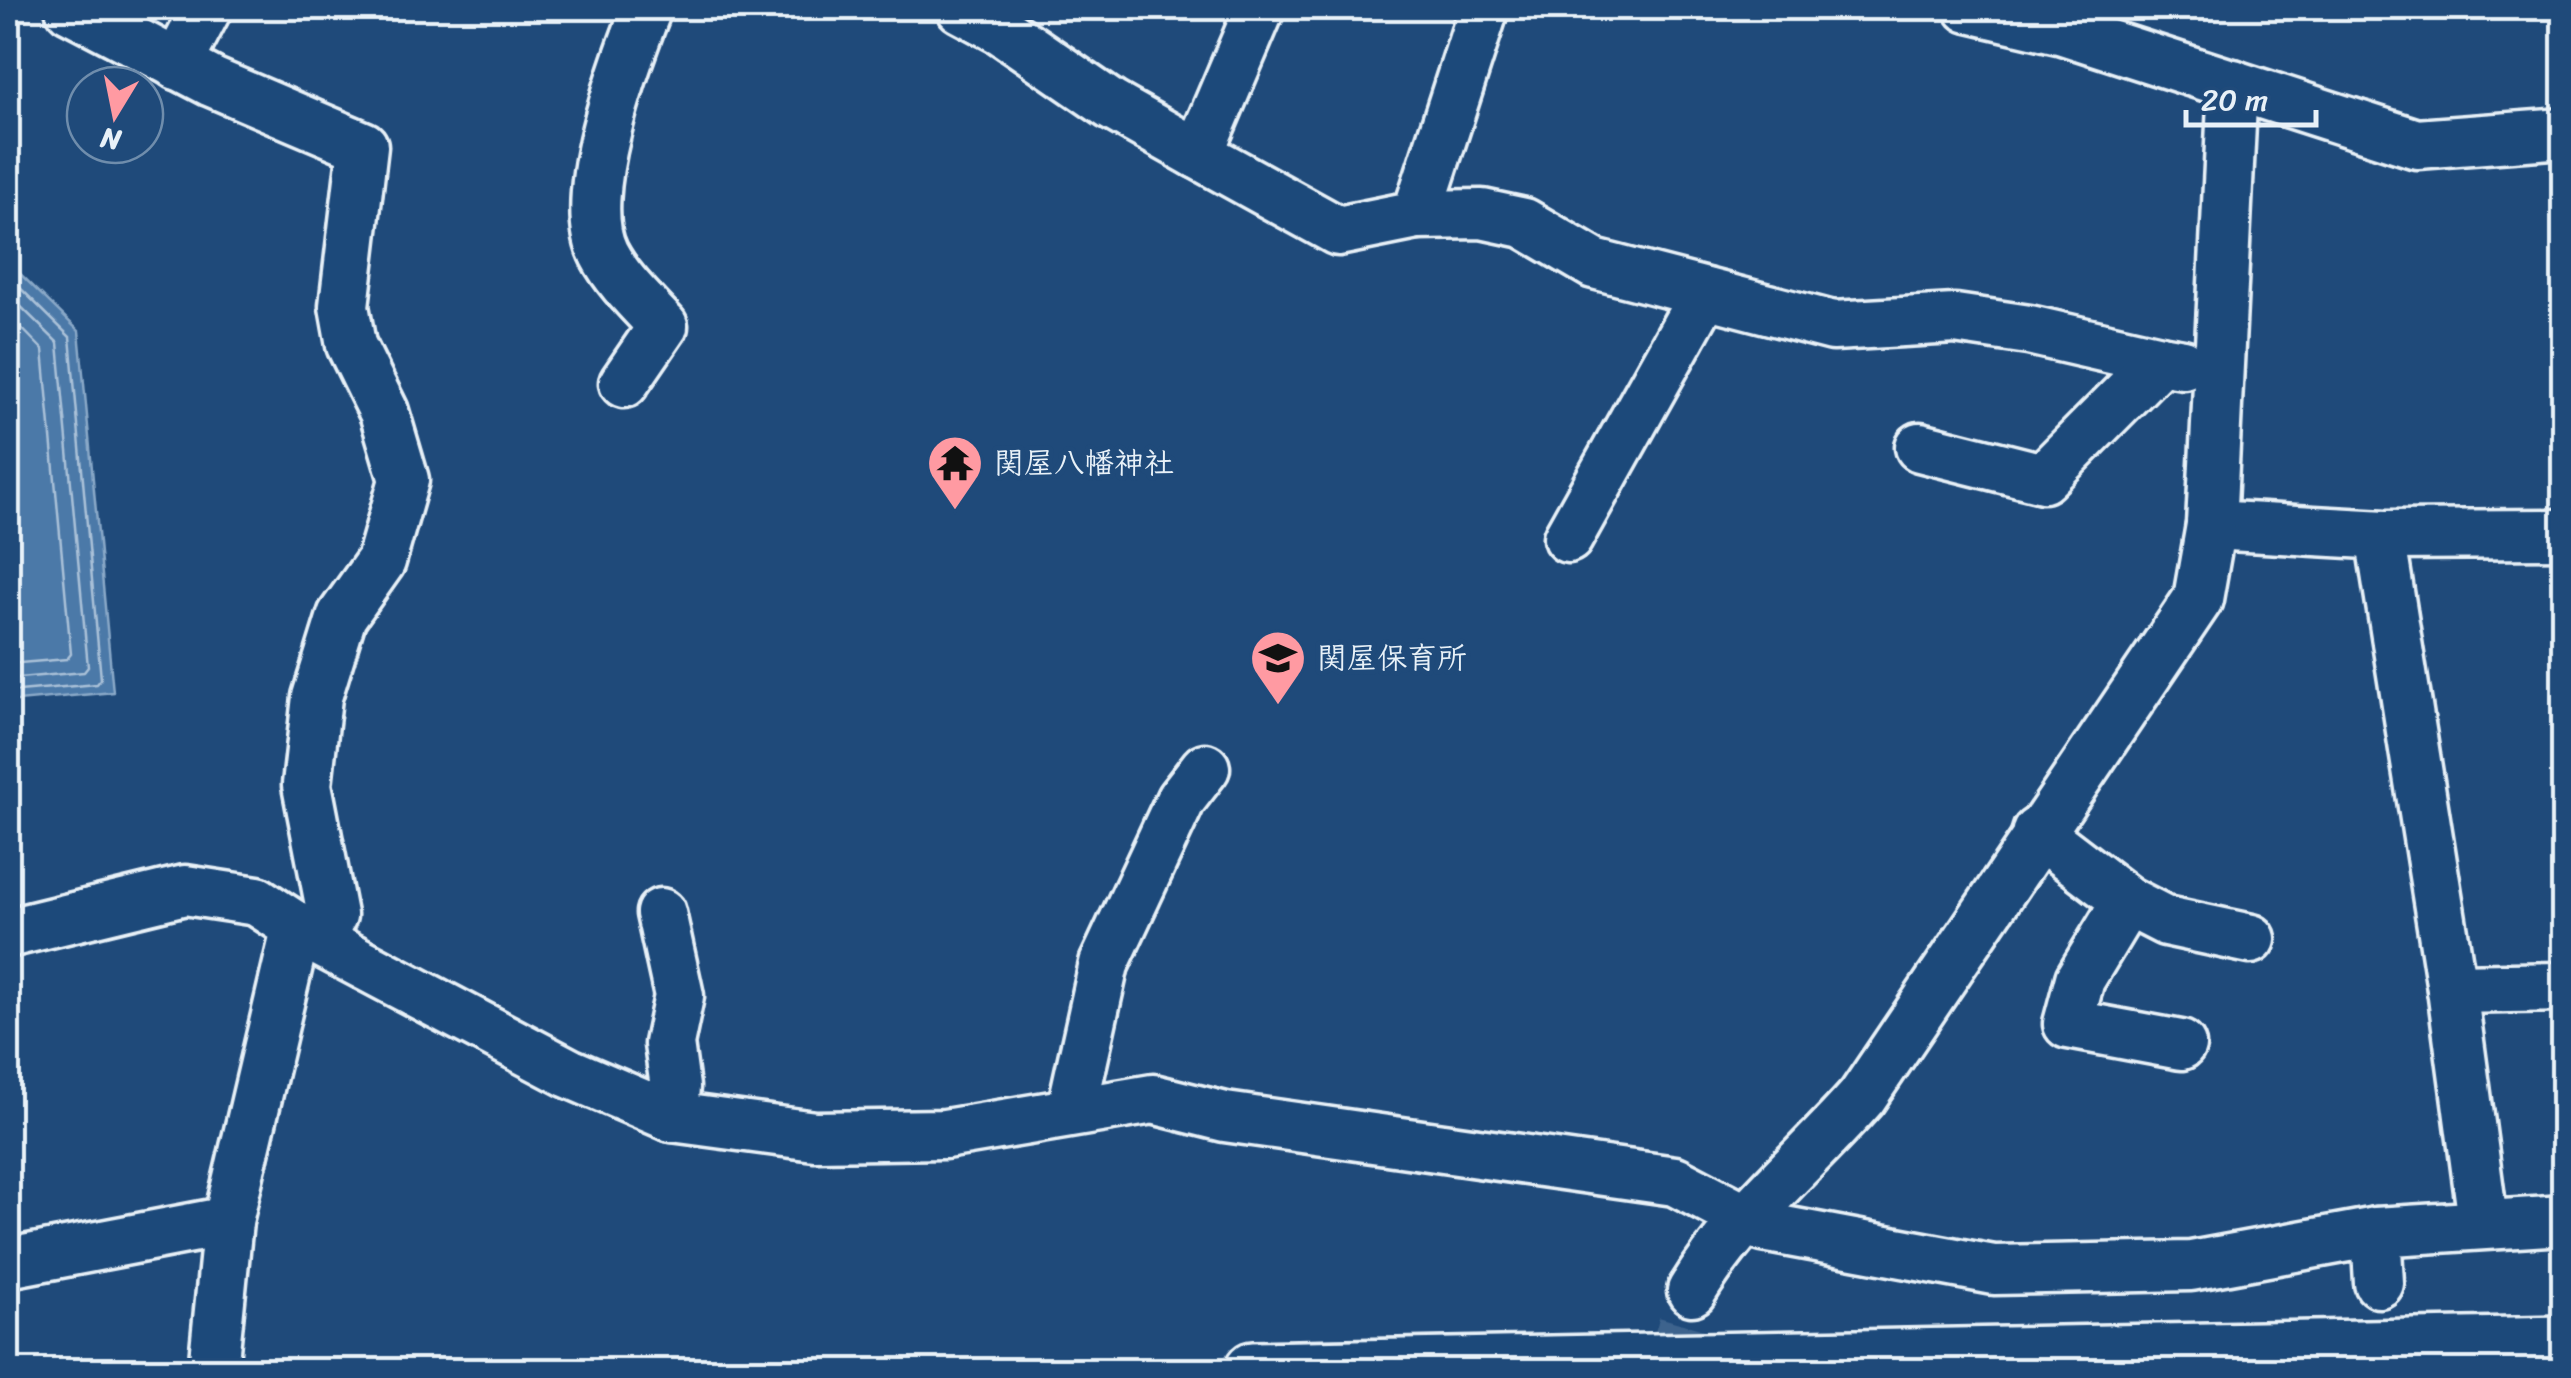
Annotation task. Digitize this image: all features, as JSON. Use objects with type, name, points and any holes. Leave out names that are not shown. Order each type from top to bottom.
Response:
[{"type":"highway","points":[[1253,1370],[2564,1344]]},
{"type":"street","points":[[70,8],[178,65],[363,146],[344,306],[351,345],[384,412],[404,480],[381,561],[342,616],[317,697],[308,785],[332,915],[306,933],[228,1222],[213,1370]]},
{"type":"street","points":[[178,65],[207,8]]},
{"type":"street","points":[[624,384],[663,326],[602,252],[596,204],[604,137],[646,8]]},
{"type":"street","points":[[961,8],[1002,30],[1111,105],[1308,218],[1338,231],[1417,216],[1482,214],[1524,223],[1594,264],[1833,326],[1956,319],[2219,369]]},
{"type":"street","points":[[1198,154],[1260,8]]},
{"type":"street","points":[[1417,216],[1484,8]]},
{"type":"street","points":[[1969,8],[2063,30],[2417,144],[2564,132]]},
{"type":"street","points":[[1692,1291],[1743,1217],[1807,1160],[1862,1096],[2198,599],[2210,525],[2233,84]]},
{"type":"street","points":[[1568,538],[1705,292]]},
{"type":"street","points":[[1920,446],[2043,478],[2160,360]]},
{"type":"street","points":[[2210,525],[2380,535],[2564,534]]},
{"type":"street","points":[[2380,535],[2452,989],[2483,1222]]},
{"type":"street","points":[[1072,1109],[1104,964],[1181,799],[1205,768]]},
{"type":"street","points":[[2037,832],[2128,901],[2166,921],[2251,939]]},
{"type":"street","points":[[8,932],[185,890],[258,900],[306,933],[570,1072],[672,1117],[815,1136],[945,1134],[1072,1109],[1153,1099],[1225,1117],[1675,1180],[1763,1227],[1994,1270],[2191,1266],[2376,1232],[2483,1222],[2564,1220]]},
{"type":"street","points":[[2128,901],[2080,979],[2068,1024],[2180,1045]]},
{"type":"street","points":[[661,913],[679,996],[669,1044],[675,1087],[672,1117]]},
{"type":"street","points":[[2452,989],[2564,987]]},
{"type":"street","points":[[8,1262],[228,1222]]},
{"type":"street","points":[[2376,1232],[2379,1284]]},
{"type":"water","points":[[8,262],[79,331],[113,692],[8,702]]},
{"type":"tunnel","points":[[1669,1370],[1692,1291]]},
{"type":"place","name":"関屋八幡神社","points":[[955,512]]},
{"type":"place","name":"関屋保育所","points":[[1278,707]]}]
